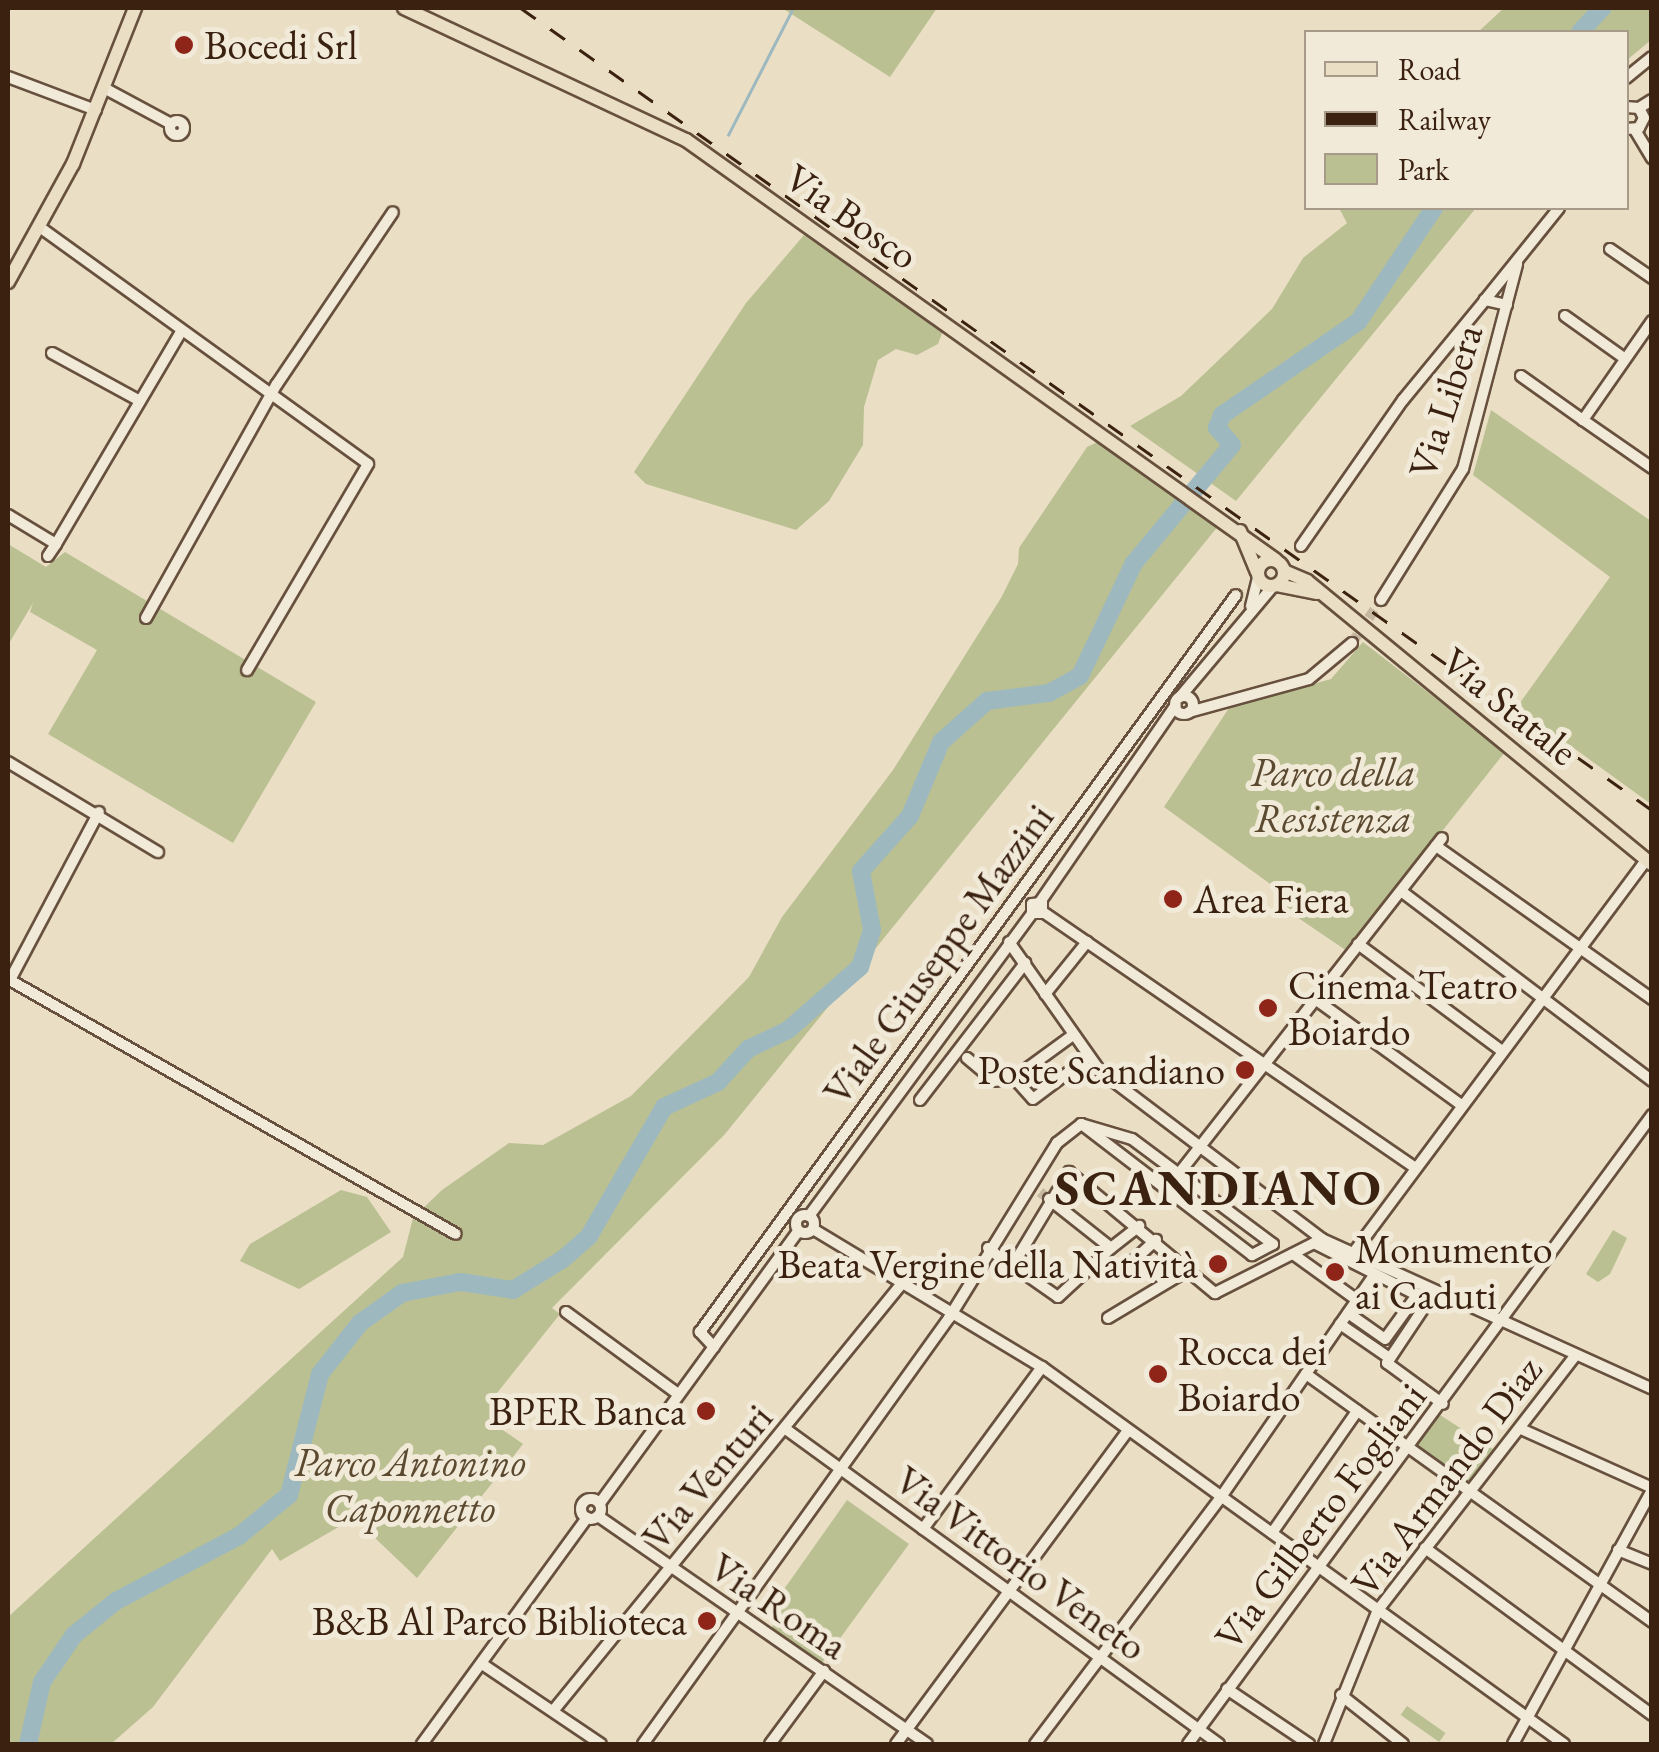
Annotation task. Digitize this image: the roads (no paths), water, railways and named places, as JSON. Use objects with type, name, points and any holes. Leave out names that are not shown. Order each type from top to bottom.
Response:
[{"type":"main road","points":[[8,282],[41,228],[96,110],[135,8]]},
{"type":"main road","name":"Via Bosco","points":[[404,8],[686,140],[1236,527]]},
{"type":"main road","points":[[1236,527],[1258,576]]},
{"type":"main road","name":"Via Statale","points":[[1236,527],[1649,862]]},
{"type":"main road","points":[[1258,576],[1262,562],[1280,566],[1275,585]]},
{"type":"main road","name":"Via Statale","points":[[1258,576],[1275,585],[1328,598]]},
{"type":"street","points":[[1629,76],[1652,57]]},
{"type":"street","points":[[8,77],[96,110]]},
{"type":"street","points":[[104,88],[171,124]]},
{"type":"street","points":[[1652,100],[1633,108],[1644,118],[1631,129],[1652,158]]},
{"type":"street","points":[[1301,546],[1403,400],[1517,264],[1557,210]]},
{"type":"street","points":[[146,618],[272,394],[393,212]]},
{"type":"street","points":[[41,228],[368,464],[247,670]]},
{"type":"street","points":[[1610,249],[1652,278]]},
{"type":"street","name":"Via Libera","points":[[1380,600],[1463,469],[1517,264]]},
{"type":"street","points":[[1485,300],[1506,306]]},
{"type":"street","points":[[1564,316],[1624,358]]},
{"type":"street","points":[[1583,420],[1652,321]]},
{"type":"street","points":[[48,556],[182,330]]},
{"type":"street","points":[[52,354],[140,401]]},
{"type":"street","points":[[1521,376],[1650,464]]},
{"type":"street","points":[[8,515],[56,544]]},
{"type":"street","name":"Viale Giuseppe Mazzini","points":[[1251,607],[1258,576]]},
{"type":"street","name":"Viale Giuseppe Mazzini","points":[[798,1231],[797,1219],[809,1216],[1009,942],[1038,909],[1251,607],[1275,585]]},
{"type":"street","name":"Viale Giuseppe Mazzini","points":[[714,1348],[700,1332],[1236,595]]},
{"type":"street","points":[[1185,705],[1216,705],[1309,679],[1352,643]]},
{"type":"street","points":[[8,762],[99,812],[158,852]]},
{"type":"street","points":[[99,812],[8,979],[456,1234]]},
{"type":"street","points":[[1166,1190],[1439,842],[1652,999]]},
{"type":"street","points":[[1351,1256],[1578,946],[1649,862]]},
{"type":"street","points":[[1402,891],[1652,1081]]},
{"type":"street","points":[[1038,909],[1414,1167]]},
{"type":"street","points":[[1009,942],[1073,1036],[1126,1096],[1318,1241],[1374,1275],[1417,1295],[1385,1339],[1348,1313]]},
{"type":"street","points":[[1045,994],[1088,942]]},
{"type":"street","points":[[1358,944],[1502,1051]]},
{"type":"street","points":[[920,1100],[962,1054],[1026,963]]},
{"type":"street","points":[[1314,999],[1460,1104]]},
{"type":"street","points":[[962,1054],[994,1081],[1014,1078],[1073,1036]]},
{"type":"street","points":[[1014,1078],[1032,1100],[1089,1057]]},
{"type":"street","name":"Via Gilberto Fogliani","points":[[1188,1744],[1316,1566],[1443,1404],[1652,1116]]},
{"type":"street","points":[[643,1744],[954,1309],[1048,1156],[1081,1124]]},
{"type":"street","points":[[1081,1124],[1128,1136],[1273,1244],[1252,1255],[1081,1124]]},
{"type":"street","points":[[1048,1156],[1139,1226],[1215,1293],[1318,1241]]},
{"type":"street","points":[[1007,1262],[1065,1168]]},
{"type":"street","points":[[1029,1185],[1112,1248]]},
{"type":"street","points":[[809,1216],[813,1229]]},
{"type":"street","points":[[988,1248],[1058,1297],[1139,1226]]},
{"type":"street","points":[[422,1744],[798,1231],[813,1229],[954,1309],[1042,1367],[1564,1744]]},
{"type":"street","points":[[1129,1266],[1156,1240]]},
{"type":"street","points":[[1318,1241],[1574,1357],[1652,1388]]},
{"type":"street","points":[[1293,1254],[1357,1300]]},
{"type":"street","points":[[1108,1318],[1188,1270]]},
{"type":"street","points":[[1035,1744],[1221,1497],[1374,1275]]},
{"type":"street","name":"Via Venturi","points":[[553,1711],[669,1567],[787,1430],[904,1281]]},
{"type":"street","points":[[1388,1360],[1433,1294]]},
{"type":"street","points":[[566,1312],[678,1394]]},
{"type":"street","points":[[1340,1324],[1443,1404]]},
{"type":"street","name":"Via Armando Diaz","points":[[1324,1744],[1378,1610],[1574,1357]]},
{"type":"street","points":[[923,1529],[1042,1367]]},
{"type":"street","points":[[1306,1374],[1652,1622]]},
{"type":"street","points":[[1272,1533],[1356,1410]]},
{"type":"street","points":[[1513,1744],[1652,1489],[1521,1429]]},
{"type":"street","name":"Via Vittorio Veneto","points":[[787,1430],[1219,1744]]},
{"type":"street","points":[[896,1744],[1128,1430]]},
{"type":"street","name":"Via Roma","points":[[595,1512],[927,1744]]},
{"type":"street","points":[[1425,1548],[1652,1715]]},
{"type":"street","points":[[1618,1550],[1652,1564]]},
{"type":"street","points":[[482,1664],[553,1711],[582,1740],[601,1744]]},
{"type":"street","points":[[770,1744],[824,1671]]},
{"type":"street","points":[[1227,1689],[1309,1744]]},
{"type":"street","points":[[1341,1695],[1403,1744]]},
{"type":"waterway","points":[[728,135],[793,8]]},
{"type":"waterway","points":[[1582,30],[1602,8]]},
{"type":"waterway","points":[[28,1744],[42,1682],[74,1635],[116,1601],[239,1536],[289,1495],[320,1374],[360,1323],[402,1293],[461,1282],[513,1290],[563,1259],[589,1236],[664,1107],[718,1082],[748,1049],[788,1030],[860,967],[872,930],[861,871],[910,816],[941,742],[987,701],[1049,693],[1080,676],[1134,563],[1232,445],[1217,428],[1222,415],[1358,322],[1433,210]]},
{"type":"tunnel","points":[[1352,643],[1381,600]]},
{"type":"tunnel","points":[[1040,1192],[1049,1199]]},
{"type":"railway","points":[[521,8],[1652,810]]},
{"type":"place","name":"Bocedi Srl","points":[[184,45]]},
{"type":"place","name":"Area Fiera","points":[[1173,899]]},
{"type":"place","name":"Cinema Teatro Boiardo","points":[[1268,1008]]},
{"type":"place","name":"Poste Scandiano","points":[[1245,1070]]},
{"type":"place","name":"Beata Vergine della Natività","points":[[1218,1264]]},
{"type":"place","name":"Monumento ai Caduti","points":[[1335,1272]]},
{"type":"place","name":"Rocca dei Boiardo","points":[[1158,1374]]},
{"type":"place","name":"BPER Banca","points":[[706,1411]]},
{"type":"place","name":"B&B Al Parco Biblioteca","points":[[707,1621]]},
{"type":"district","name":"SCANDIANO","points":[[1219,1188]]},
{"type":"park label","name":"Parco della Resistenza","points":[[1333,795]]},
{"type":"park label","name":"Parco Antonino Caponnetto","points":[[410,1485]]}]
